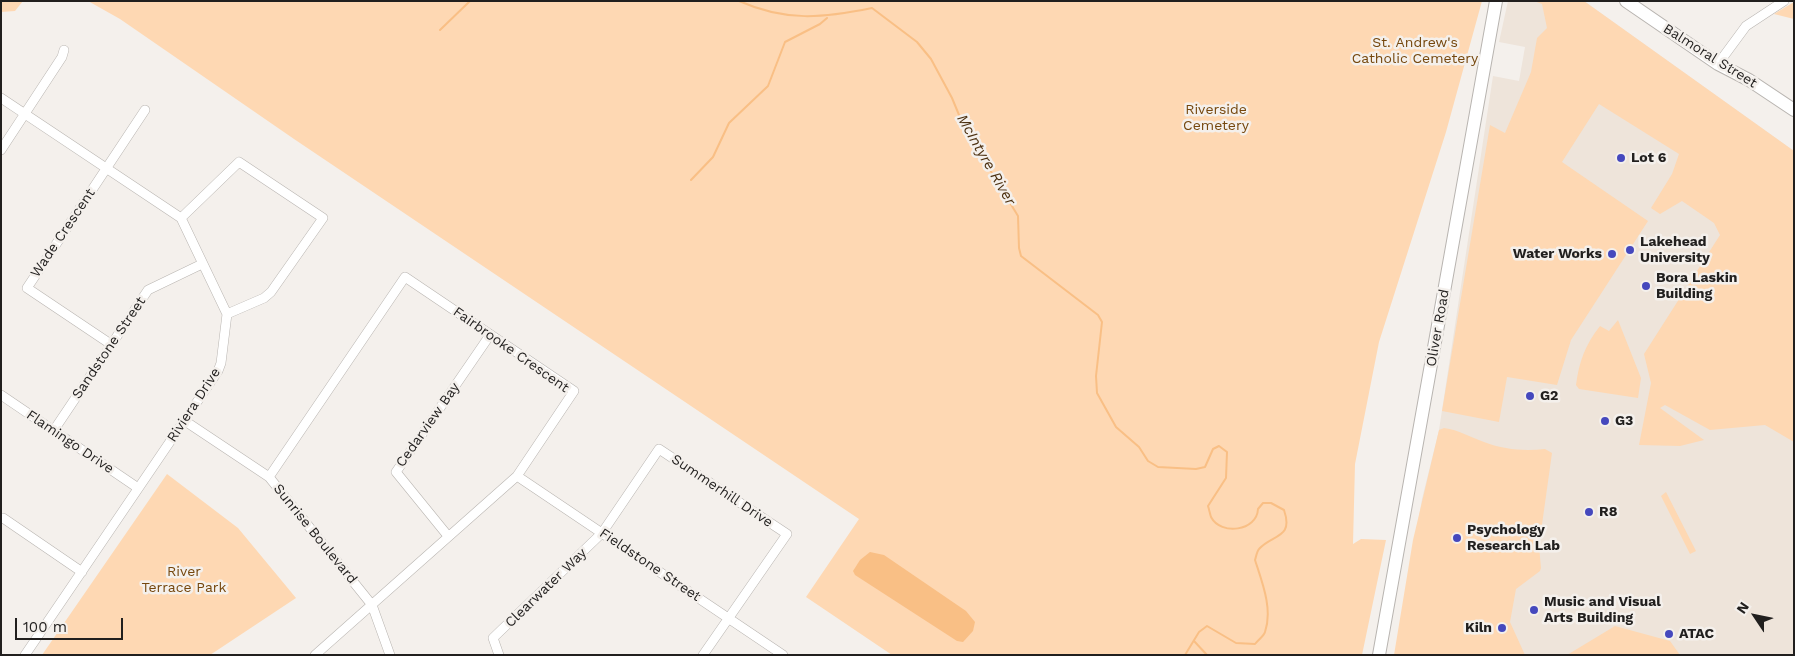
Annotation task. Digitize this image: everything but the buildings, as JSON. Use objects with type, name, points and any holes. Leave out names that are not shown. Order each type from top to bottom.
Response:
[{"type":"main road","name":"Oliver Road","points":[[1379,655],[1496,1]]},
{"type":"main road","name":"Balmoral Street","points":[[1626,1],[1718,64],[1749,80],[1794,110]]},
{"type":"street","points":[[1718,64],[1746,26],[1784,1]]},
{"type":"street","points":[[1,150],[62,57],[64,50]]},
{"type":"street","points":[[1,98],[181,218],[227,314],[264,298],[271,292],[323,218],[240,162],[181,218]]},
{"type":"street","points":[[107,168],[145,110]]},
{"type":"street","name":"Wade Crescent","points":[[107,168],[27,288],[112,345]]},
{"type":"street","name":"Sandstone Street","points":[[54,430],[148,290],[202,264]]},
{"type":"street","name":"Fairbrooke Crescent","points":[[269,477],[404,277],[574,391],[517,476],[315,655]]},
{"type":"street","name":"Riviera Drive","points":[[25,655],[220,367],[227,314]]},
{"type":"street","name":"Cedarview Bay","points":[[448,536],[396,472],[490,335]]},
{"type":"street","name":"Flamingo Drive","points":[[1,395],[138,488]]},
{"type":"street","name":"Sunrise Boulevard","points":[[185,421],[269,477],[372,605],[390,655]]},
{"type":"street","name":"Clearwater Way","points":[[499,655],[493,638],[602,533],[659,449]]},
{"type":"street","name":"Summerhill Drive","points":[[659,449],[787,534],[703,655]]},
{"type":"street","name":"Fieldstone Street","points":[[517,476],[784,655]]},
{"type":"street","points":[[1,518],[4,518],[82,572]]},
{"type":"shaded area","name":"Lakehead University","points":[[1508,1],[1584,1],[1794,151],[1794,655],[1395,655],[1422,499],[1439,430],[1493,76],[1519,81],[1525,47],[1499,42]]},
{"type":"shaded area","points":[[870,552],[884,555],[966,611],[975,622],[973,631],[963,642],[957,641],[855,575],[853,571],[860,560]]},
{"type":"green space","points":[[1,1],[23,1],[15,11],[1,12]]},
{"type":"green space","points":[[88,1],[1482,1],[1446,132],[1379,342],[1355,464],[1353,544],[1361,539],[1386,540],[1362,655],[892,655],[806,597],[859,519],[294,139],[120,19]]},
{"type":"green space","points":[[1534,1],[1584,1],[1794,151],[1794,442],[1765,425],[1710,430],[1665,405],[1660,408],[1704,440],[1680,446],[1639,445],[1651,383],[1644,354],[1720,235],[1714,223],[1682,201],[1660,214],[1651,208],[1672,174],[1679,154],[1599,104],[1562,162],[1648,221],[1571,340],[1557,385],[1507,377],[1499,422],[1442,411],[1490,125],[1505,133],[1531,72],[1537,38],[1547,28],[1542,4]]},
{"type":"green space","points":[[1794,2],[1794,19],[1774,14]]},
{"type":"green space","points":[[1618,320],[1641,378],[1638,398],[1579,389],[1576,385],[1579,369],[1590,340],[1600,326],[1609,331]]},
{"type":"green space","points":[[1444,428],[1499,447],[1522,450],[1545,449],[1552,453],[1539,546],[1541,568],[1540,571],[1516,589],[1510,622],[1525,655],[1394,655],[1413,540],[1439,430]]},
{"type":"green space","name":"River Terrace Park","points":[[167,474],[238,528],[296,598],[210,655],[42,655]]},
{"type":"green space","points":[[1666,492],[1696,551],[1690,554],[1661,496]]},
{"type":"green space","points":[[1615,626],[1670,641],[1680,655],[1567,655]]},
{"type":"waterway","points":[[440,30],[470,1]]},
{"type":"waterway","name":"McIntyre River","points":[[739,1],[773,12],[805,16],[821,16],[872,8],[917,42],[931,59],[952,98],[964,127],[1018,216],[1021,256],[1098,315],[1102,322],[1096,376],[1097,393],[1116,427],[1139,447],[1148,461],[1158,467],[1196,469],[1205,467],[1213,449],[1219,446],[1227,452],[1226,478],[1208,506],[1211,517],[1222,527],[1238,528],[1252,522],[1263,503],[1271,503],[1284,510],[1286,519],[1284,531],[1264,544],[1259,549],[1255,560],[1263,586],[1268,614],[1263,635],[1255,644],[1236,643],[1207,626],[1199,632],[1185,655]]},
{"type":"waterway","points":[[691,180],[713,157],[729,123],[768,86],[785,42],[820,24],[827,18]]},
{"type":"waterway","name":"McIntyre River","points":[[1194,641],[1207,655]]},
{"type":"place","name":"Lot 6","points":[[1621,158]]},
{"type":"place","name":"Lakehead University","points":[[1630,250]]},
{"type":"place","name":"Water Works","points":[[1612,254]]},
{"type":"place","name":"Bora Laskin Building","points":[[1646,286]]},
{"type":"place","name":"G2","points":[[1530,396]]},
{"type":"place","name":"G3","points":[[1605,421]]},
{"type":"place","name":"R8","points":[[1589,512]]},
{"type":"place","name":"Psychology Research Lab","points":[[1457,538]]},
{"type":"place","name":"Music and Visual Arts Building","points":[[1534,610]]},
{"type":"place","name":"Kiln","points":[[1502,628]]},
{"type":"place","name":"ATAC","points":[[1669,634]]},
{"type":"park label","name":"St. Andrew's Catholic Cemetery","points":[[1415,52]]},
{"type":"park label","name":"Riverside Cemetery","points":[[1216,118]]}]
